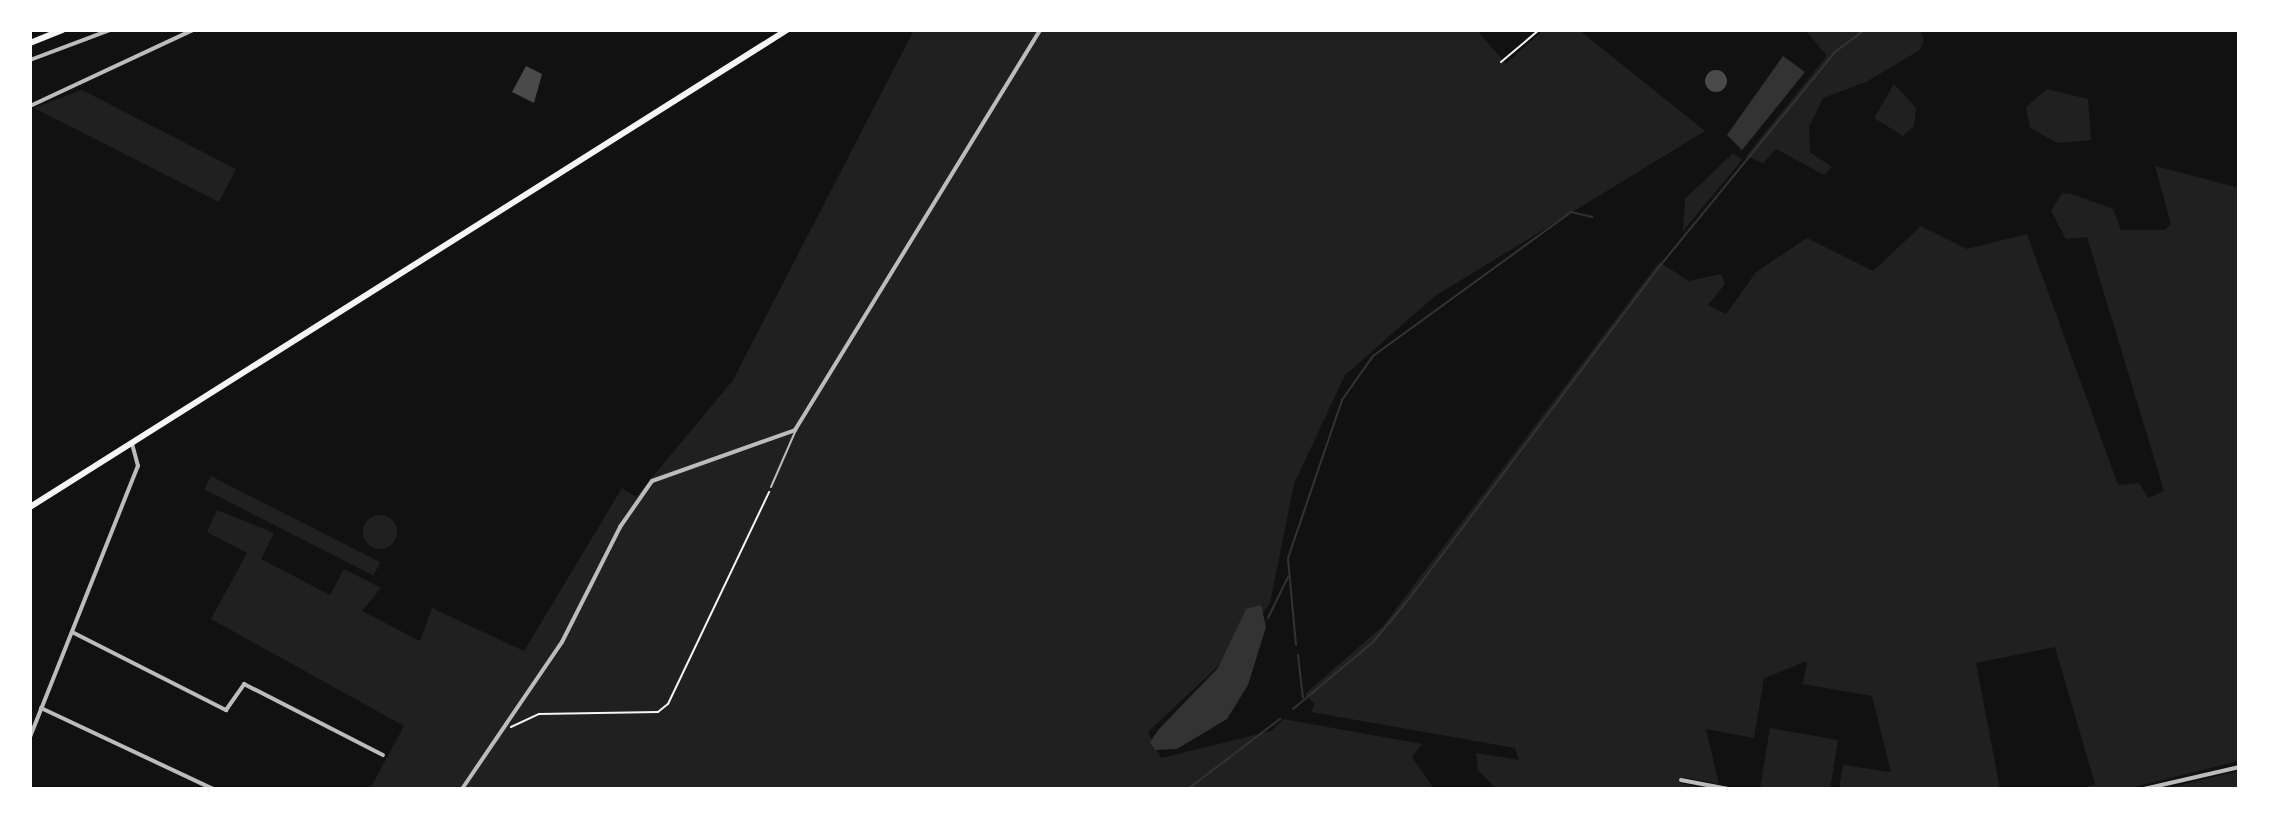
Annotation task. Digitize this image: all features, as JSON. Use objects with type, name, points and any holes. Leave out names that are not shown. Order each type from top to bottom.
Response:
[{"type":"main road","points":[[30,43],[63,30]]},
{"type":"main road","points":[[30,507],[787,30]]},
{"type":"street","points":[[30,60],[110,30]]},
{"type":"street","points":[[30,106],[193,30]]},
{"type":"street","points":[[462,789],[493,735],[562,642],[620,527],[652,481],[663,472],[795,430],[1040,30]]},
{"type":"street","points":[[30,737],[138,466],[132,444]]},
{"type":"street","points":[[72,632],[226,710],[244,684],[383,755]]},
{"type":"street","points":[[41,708],[213,789]]},
{"type":"street","points":[[2144,789],[2239,767]]},
{"type":"street","points":[[1681,780],[1728,789]]},
{"type":"lane","points":[[771,487],[795,430]]},
{"type":"path","points":[[1501,62],[1539,30]]},
{"type":"path","points":[[493,735],[539,714],[658,712],[668,704],[771,487]]},
{"type":"shaded area","points":[[914,30],[1477,30],[1506,64],[1543,30],[1579,30],[1705,131],[1435,296],[1345,375],[1294,484],[1270,603],[1228,657],[1148,732],[1161,758],[1271,731],[1283,719],[1422,744],[1412,757],[1434,789],[370,789],[404,726],[211,619],[247,553],[207,532],[217,510],[274,533],[261,559],[330,595],[344,569],[381,588],[362,611],[420,641],[432,608],[524,651],[622,488],[636,497],[733,380]]},
{"type":"shaded area","points":[[1805,30],[1920,30],[1924,40],[1920,50],[1866,82],[1823,98],[1809,127],[1810,152],[1832,167],[1824,175],[1776,149],[1763,163],[1746,156],[1827,56]]},
{"type":"shaded area","points":[[1783,56],[1805,72],[1742,150],[1727,135]]},
{"type":"shaded area","points":[[1894,84],[1916,108],[1914,126],[1903,136],[1874,118]]},
{"type":"shaded area","points":[[2047,89],[2088,99],[2091,140],[2057,143],[2030,128],[2026,107]]},
{"type":"shaded area","points":[[82,90],[236,169],[219,202],[34,108]]},
{"type":"shaded area","points":[[1733,153],[1742,160],[1683,231],[1685,199]]},
{"type":"shaded area","points":[[2155,166],[2239,188],[2239,761],[2126,789],[2080,789],[2095,784],[2055,647],[1976,663],[2000,789],[1839,789],[1843,765],[1891,772],[1872,696],[1803,684],[1807,661],[1764,678],[1754,738],[1706,729],[1719,784],[1683,777],[1679,783],[1709,789],[1496,789],[1478,770],[1476,753],[1519,760],[1515,748],[1311,712],[1315,704],[1305,694],[1383,626],[1659,262],[1689,281],[1721,274],[1725,284],[1708,305],[1726,314],[1756,272],[1807,238],[1873,271],[1921,226],[1967,249],[2027,234],[2118,485],[2139,483],[2148,498],[2164,491],[2087,237],[2066,239],[2051,211],[2062,193],[2072,194],[2113,209],[2121,230],[2165,230],[2171,224]]},
{"type":"shaded area","points":[[211,476],[380,562],[373,576],[204,489]]},
{"type":"shaded area","points":[[380,515],[392,520],[397,532],[392,544],[380,549],[368,544],[363,532],[368,520]]},
{"type":"shaded area","points":[[1261,605],[1266,627],[1248,685],[1227,719],[1177,749],[1155,750],[1150,742],[1218,668],[1246,609]]},
{"type":"shaded area","points":[[1770,728],[1838,740],[1830,789],[1760,789]]},
{"type":"shaded area","points":[[2239,771],[2239,789],[2166,789],[2201,780]]},
{"type":"building","points":[[526,66],[542,74],[534,103],[512,92]]},
{"type":"building","points":[[1716,70],[1724,73],[1727,81],[1724,89],[1716,92],[1708,89],[1705,81],[1708,73]]},
{"type":"waterway","points":[[1293,709],[1373,642],[1659,267],[1835,52],[1864,30]]},
{"type":"waterway","points":[[1296,645],[1288,558],[1342,400],[1373,356],[1571,212],[1592,217]]},
{"type":"waterway","points":[[1268,618],[1288,577]]},
{"type":"waterway","points":[[1298,655],[1303,698]]},
{"type":"waterway","points":[[1188,789],[1280,719]]}]
